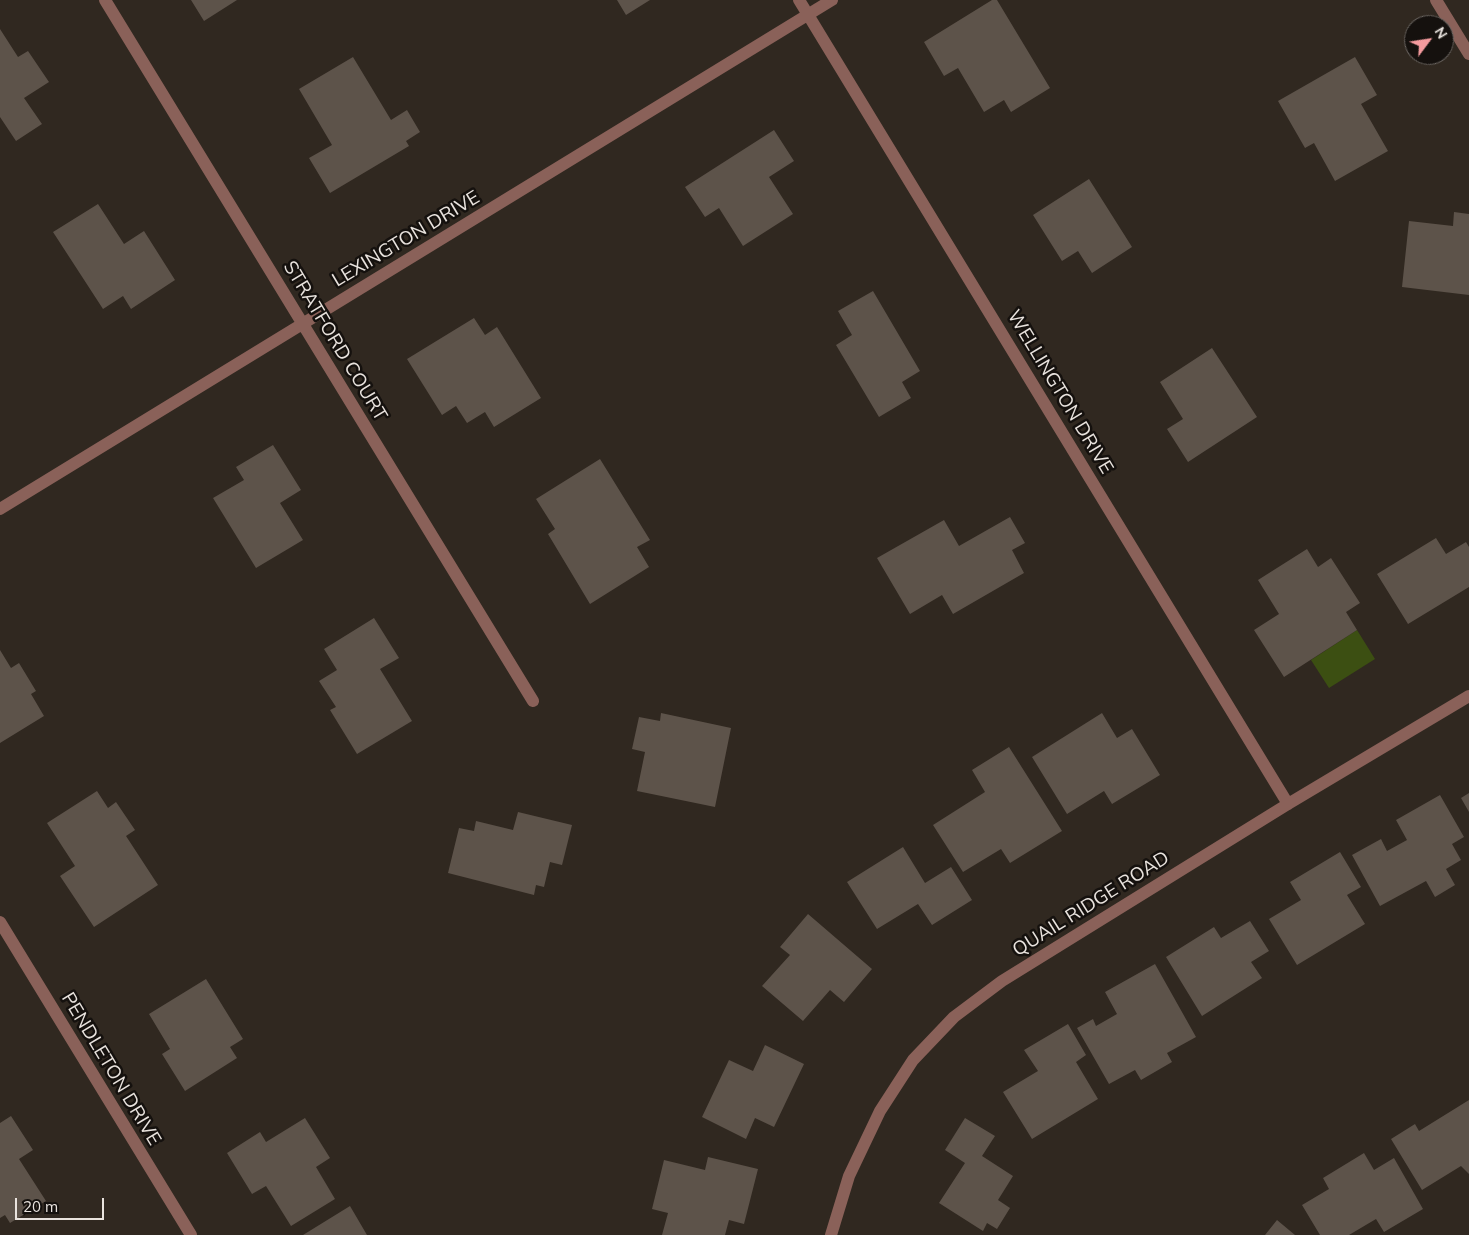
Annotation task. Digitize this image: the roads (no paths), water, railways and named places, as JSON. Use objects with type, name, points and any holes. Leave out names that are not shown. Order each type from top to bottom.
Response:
[{"type":"street","name":"STRATFORD COURT","points":[[105,0],[533,701]]},
{"type":"street","name":"WELLINGTON DRIVE","points":[[799,0],[1288,804]]},
{"type":"street","name":"LEXINGTON DRIVE","points":[[0,509],[832,0]]},
{"type":"street","points":[[1436,0],[1469,54]]},
{"type":"street","name":"QUAIL RIDGE ROAD","points":[[831,1235],[849,1176],[880,1111],[913,1060],[954,1017],[1002,981],[1288,804],[1469,696]]},
{"type":"street","name":"PENDLETON DRIVE","points":[[0,922],[191,1235]]}]
